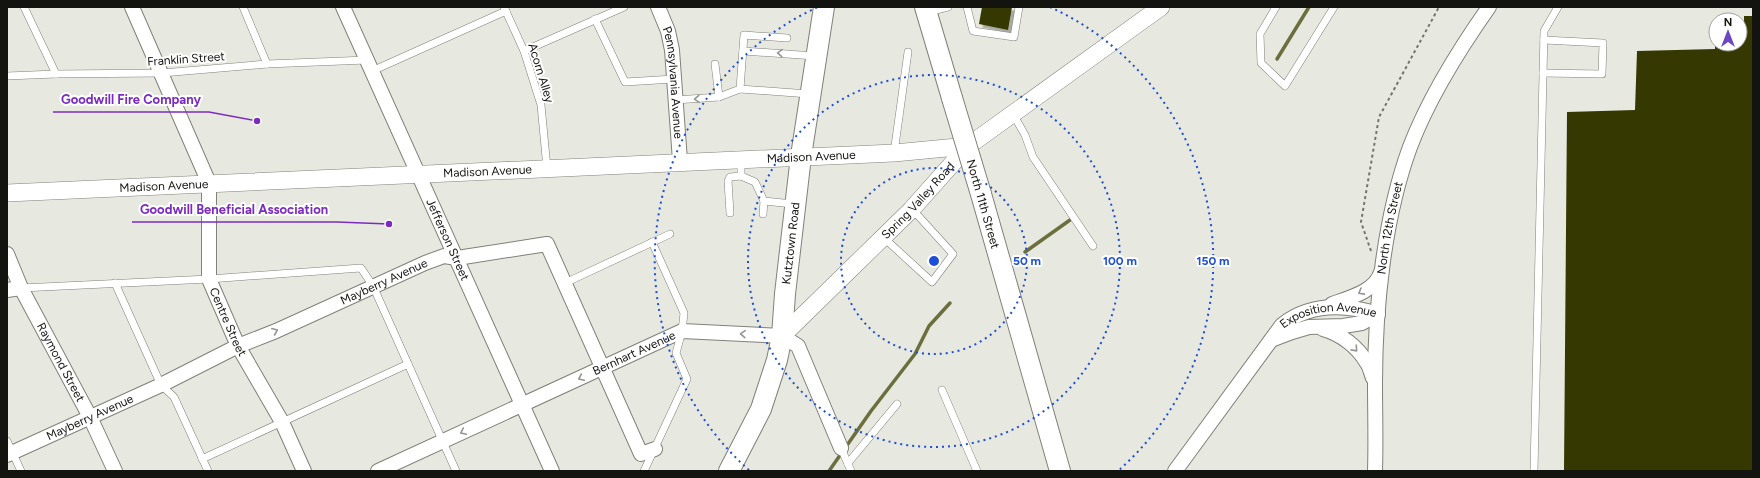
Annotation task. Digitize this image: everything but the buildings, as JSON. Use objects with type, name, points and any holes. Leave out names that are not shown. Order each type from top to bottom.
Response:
[{"type":"main road","name":"Kutztown Road","points":[[729,471],[760,409],[777,360],[782,336],[785,294],[801,156],[824,7]]},
{"type":"main road","name":"North 11th Street","points":[[926,10],[981,194],[1060,471]]},
{"type":"street","name":"Centre Street","points":[[132,7],[209,183],[209,279],[238,346],[282,422],[304,471]]},
{"type":"street","name":"Jefferson Street","points":[[343,7],[552,471]]},
{"type":"street","name":"Pennsylvania Avenue","points":[[658,7],[668,31],[672,50],[680,161]]},
{"type":"street","name":"Spring Valley Road","points":[[782,336],[912,209],[968,146],[1161,7]]},
{"type":"street","name":"North 12th Street","points":[[1375,471],[1375,382],[1378,314],[1382,270],[1394,202],[1411,146],[1438,88],[1488,7]]},
{"type":"street","name":"Madison Avenue","points":[[7,193],[680,161],[894,153],[968,146]]},
{"type":"street","name":"Mayberry Avenue","points":[[9,449],[90,417],[161,385],[238,346],[276,331],[438,258],[444,256],[457,258],[548,244],[641,454],[655,449]]},
{"type":"street","name":"Raymond Street","points":[[7,254],[21,288],[90,417],[115,471]]},
{"type":"street","points":[[1326,307],[1357,295],[1374,284],[1382,270]]},
{"type":"street","points":[[7,290],[21,288]]},
{"type":"street","name":"Exposition Avenue","points":[[1176,471],[1268,341],[1282,324],[1314,309],[1326,307],[1361,309],[1378,314]]},
{"type":"street","name":"Exposition Avenue","points":[[1268,341],[1309,327],[1343,326],[1362,323],[1378,314]]},
{"type":"street","points":[[1309,327],[1332,332],[1351,344],[1368,364],[1375,382]]},
{"type":"street","name":"Bernhart Avenue","points":[[378,471],[682,331],[782,336]]},
{"type":"street","points":[[782,336],[798,346],[841,448]]},
{"type":"lane","points":[[24,7],[56,74]]},
{"type":"lane","points":[[242,7],[267,64]]},
{"type":"lane","points":[[524,51],[624,7]]},
{"type":"lane","points":[[926,10],[948,7]]},
{"type":"lane","points":[[967,7],[973,32],[1014,38],[1019,7]]},
{"type":"lane","points":[[1276,7],[1260,34],[1261,63],[1285,86],[1334,7]]},
{"type":"lane","points":[[1534,471],[1544,32],[1558,7]]},
{"type":"lane","name":"Acorn Alley","points":[[369,65],[505,9],[524,51],[541,106],[546,168]]},
{"type":"lane","points":[[595,20],[625,82],[674,79]]},
{"type":"lane","points":[[740,88],[744,35],[787,38]]},
{"type":"lane","points":[[1543,73],[1602,74],[1603,43],[1544,40]]},
{"type":"lane","points":[[743,51],[817,56]]},
{"type":"lane","points":[[894,153],[908,52]]},
{"type":"lane","name":"Franklin Street","points":[[7,76],[162,73],[267,64],[369,65]]},
{"type":"lane","points":[[715,64],[719,97]]},
{"type":"lane","points":[[675,100],[719,97],[740,88],[811,94]]},
{"type":"lane","points":[[1013,114],[1025,135],[1033,157],[1093,246]]},
{"type":"lane","points":[[741,159],[741,176]]},
{"type":"lane","points":[[730,213],[728,181],[730,177],[741,176],[755,182],[764,200],[763,214]]},
{"type":"lane","points":[[764,200],[795,204]]},
{"type":"lane","points":[[883,237],[932,282],[953,254],[912,209]]},
{"type":"lane","points":[[565,283],[670,234]]},
{"type":"lane","points":[[644,471],[688,379],[676,353],[682,331],[684,313],[652,242]]},
{"type":"lane","points":[[21,288],[209,279],[362,268],[373,286],[456,471]]},
{"type":"lane","points":[[115,283],[161,385],[174,397],[208,471]]},
{"type":"lane","points":[[202,459],[408,364]]},
{"type":"lane","points":[[942,390],[977,471]]},
{"type":"lane","points":[[848,463],[897,404]]},
{"type":"lane","points":[[841,448],[851,471]]},
{"type":"lane","points":[[9,449],[21,471]]},
{"type":"path","points":[[1382,270],[1361,222],[1379,117],[1439,7]]},
{"type":"waterway","points":[[1277,59],[1309,7]]},
{"type":"waterway","points":[[1025,252],[1070,220]]},
{"type":"waterway","points":[[829,471],[871,411],[915,354],[929,326],[950,303]]},
{"type":"place","name":"Goodwill Fire Company","points":[[257,121]]},
{"type":"place","name":"Goodwill Beneficial Association","points":[[389,224]]}]
